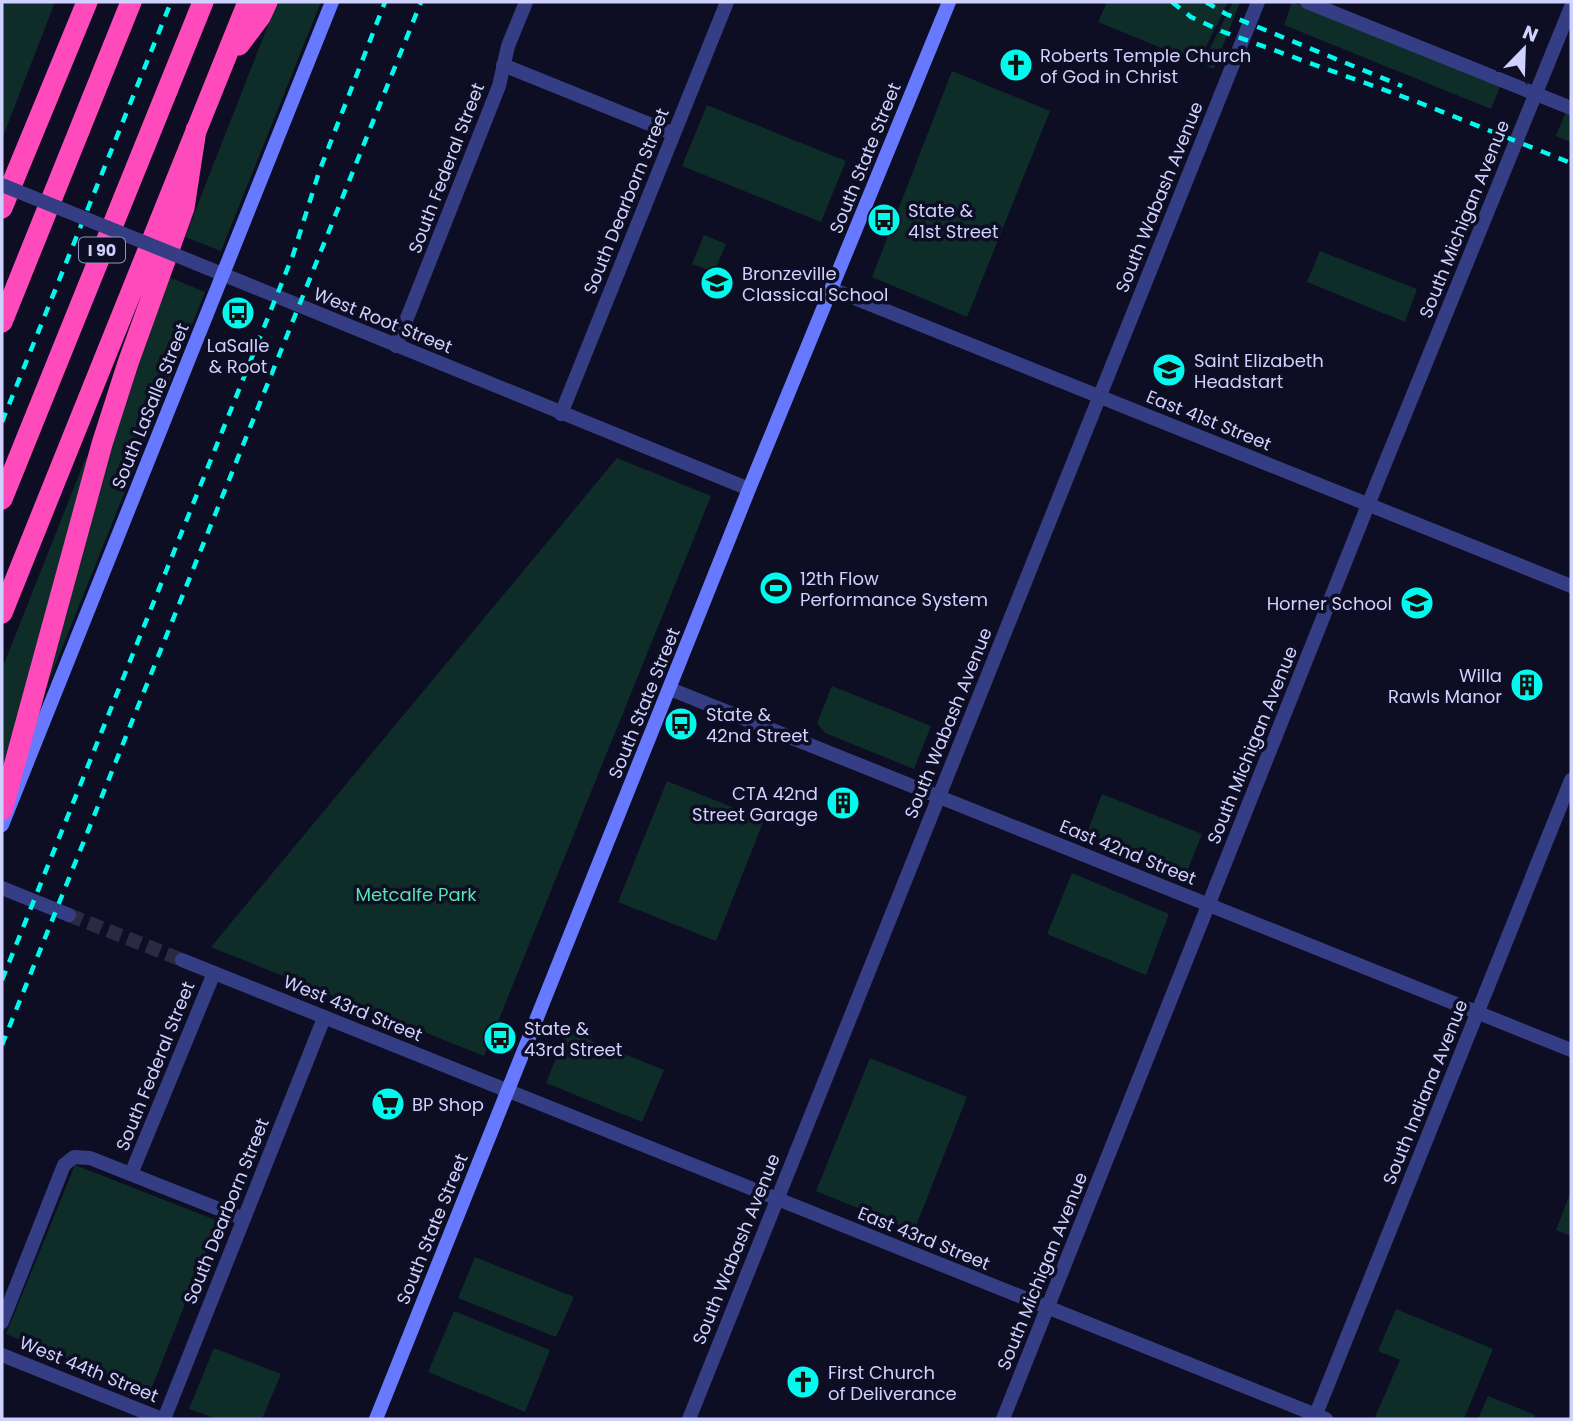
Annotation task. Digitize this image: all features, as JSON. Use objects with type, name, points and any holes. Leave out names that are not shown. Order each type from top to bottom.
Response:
[{"type":"highway","points":[[3,197],[87,2]]},
{"type":"highway","points":[[2,322],[131,2]]},
{"type":"highway","name":"I 90","points":[[2,499],[203,2]]},
{"type":"highway","name":"I 90","points":[[2,613],[248,2]]},
{"type":"highway","points":[[221,69],[260,17],[267,2]]},
{"type":"highway","points":[[2,810],[102,444],[184,208],[196,130]]},
{"type":"main road","name":"South LaSalle Street","points":[[2,825],[332,2]]},
{"type":"main road","name":"South State Street","points":[[376,1419],[750,489],[950,2]]},
{"type":"street","name":"South Federal Street","points":[[396,346],[499,86],[508,47],[526,2]]},
{"type":"street","name":"South Dearborn Street","points":[[561,414],[727,2]]},
{"type":"street","name":"South Wabash Avenue","points":[[688,1419],[1258,2]]},
{"type":"street","points":[[1307,2],[1571,108]]},
{"type":"street","name":"South Michigan Avenue","points":[[1003,1419],[1368,505],[1571,7]]},
{"type":"street","points":[[503,65],[674,134]]},
{"type":"street","name":"West Root Street","points":[[3,197],[177,256],[750,489]]},
{"type":"street","name":"East 41st Street","points":[[832,289],[1571,586]]},
{"type":"street","name":"East 42nd Street","points":[[670,689],[1571,1050]]},
{"type":"street","name":"South Indiana Avenue","points":[[1319,1418],[1571,780]]},
{"type":"street","points":[[2,888],[69,915]]},
{"type":"street","name":"West 43rd Street","points":[[182,960],[508,1092]]},
{"type":"street","name":"South Federal Street","points":[[131,1174],[214,973]]},
{"type":"street","name":"South Dearborn Street","points":[[163,1419],[324,1018]]},
{"type":"street","name":"East 43rd Street","points":[[508,1092],[1319,1418]]},
{"type":"street","points":[[2,1322],[64,1165],[74,1157],[90,1158],[244,1219]]},
{"type":"street","name":"West 44th Street","points":[[2,1355],[163,1419]]},
{"type":"green space","points":[[4,2],[55,2],[2,139],[2,7]]},
{"type":"green space","points":[[277,2],[321,2],[221,251],[185,237]]},
{"type":"green space","points":[[1107,2],[1228,2],[1198,63],[1098,22]]},
{"type":"green space","points":[[1233,2],[1240,2],[1214,69],[1202,64]]},
{"type":"green space","points":[[1292,2],[1501,84],[1491,109],[1284,25]]},
{"type":"green space","points":[[952,71],[1050,111],[967,317],[872,277]]},
{"type":"green space","points":[[707,105],[846,161],[821,222],[682,166]]},
{"type":"green space","points":[[1566,111],[1571,113],[1571,142],[1556,136]]},
{"type":"green space","points":[[704,235],[726,244],[714,272],[692,264]]},
{"type":"green space","points":[[1320,251],[1417,289],[1405,322],[1307,282]]},
{"type":"green space","points":[[169,277],[205,292],[38,708],[123,406]]},
{"type":"green space","points":[[86,457],[90,458],[2,769],[2,669]]},
{"type":"green space","name":"Metcalfe Park","points":[[617,458],[711,496],[484,1056],[211,947]]},
{"type":"green space","points":[[832,686],[931,726],[914,769],[825,733],[817,723]]},
{"type":"green space","points":[[667,781],[764,820],[716,941],[618,902]]},
{"type":"green space","points":[[1102,794],[1202,834],[1186,874],[1087,833]]},
{"type":"green space","points":[[1072,873],[1169,914],[1146,975],[1047,934]]},
{"type":"green space","points":[[567,1031],[664,1070],[642,1122],[546,1083]]},
{"type":"green space","points":[[870,1058],[967,1097],[914,1231],[816,1191]]},
{"type":"green space","points":[[75,1165],[218,1221],[150,1392],[6,1334]]},
{"type":"green space","points":[[1571,1191],[1571,1236],[1556,1230]]},
{"type":"green space","points":[[475,1257],[574,1297],[556,1337],[458,1298]]},
{"type":"green space","points":[[1396,1309],[1493,1349],[1464,1419],[1375,1417],[1400,1360],[1378,1351]]},
{"type":"green space","points":[[454,1311],[550,1350],[525,1412],[428,1372]]},
{"type":"green space","points":[[214,1348],[281,1374],[262,1419],[217,1419],[189,1409]]},
{"type":"green space","points":[[1488,1396],[1535,1415],[1533,1419],[1478,1419]]},
{"type":"tunnel","points":[[69,915],[182,960]]},
{"type":"railway","points":[[2,422],[171,2]]},
{"type":"railway","points":[[2,980],[293,255],[319,172],[385,2]]},
{"type":"railway","points":[[2,1045],[421,2]]},
{"type":"railway","points":[[1172,2],[1191,17],[1221,31],[1415,101],[1571,163]]},
{"type":"railway","points":[[1206,2],[1226,14],[1402,86]]},
{"type":"place","name":"Roberts Temple Church of God in Christ","points":[[1016,65]]},
{"type":"place","name":"State & 41st Street","points":[[884,220]]},
{"type":"place","name":"Bronzeville Classical School","points":[[717,283]]},
{"type":"place","name":"LaSalle & Root","points":[[238,313]]},
{"type":"place","name":"Saint Elizabeth Headstart","points":[[1169,370]]},
{"type":"place","name":"12th Flow Performance System","points":[[776,588]]},
{"type":"place","name":"Horner School","points":[[1417,603]]},
{"type":"place","name":"Willa Rawls Manor","points":[[1527,685]]},
{"type":"place","name":"State & 42nd Street","points":[[681,724]]},
{"type":"place","name":"CTA 42nd Street Garage","points":[[843,803]]},
{"type":"place","name":"State & 43rd Street","points":[[500,1038]]},
{"type":"place","name":"BP Shop","points":[[388,1104]]},
{"type":"place","name":"First Church of Deliverance","points":[[803,1382]]}]
